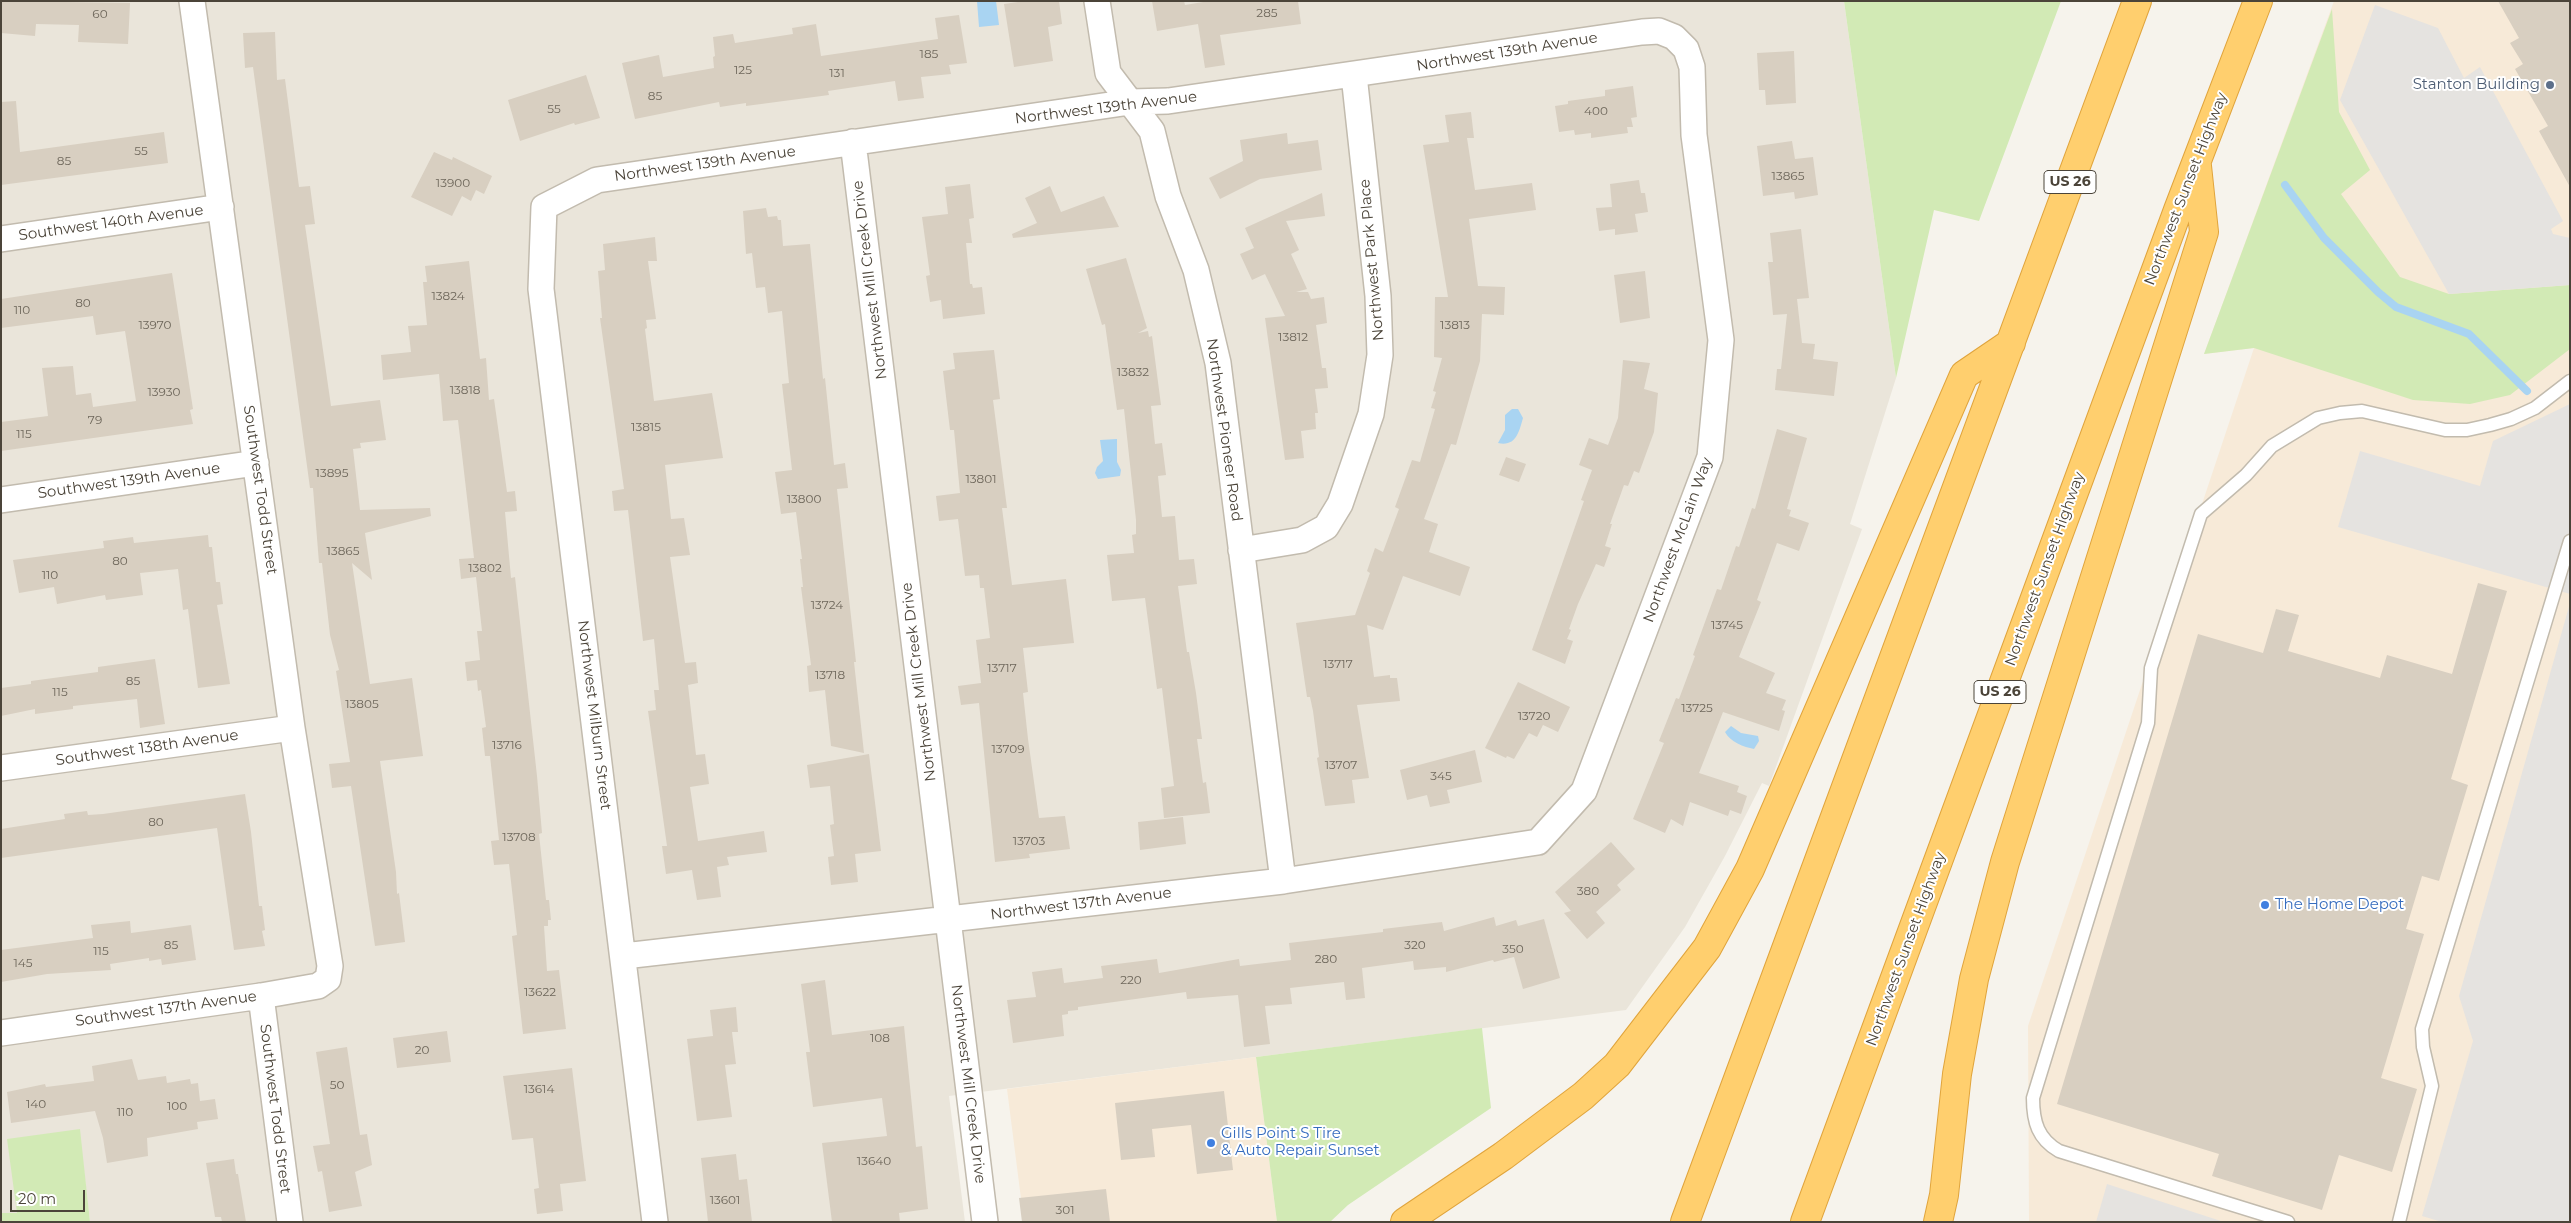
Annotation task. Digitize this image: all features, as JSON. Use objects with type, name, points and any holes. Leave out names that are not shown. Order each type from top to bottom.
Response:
[{"type":"highway","name":"US 26","points":[[1685,1222],[2138,1]]},
{"type":"highway","name":"Northwest Sunset Highway","points":[[1805,1222],[2258,1]]},
{"type":"highway","points":[[1938,1222],[1944,1195],[1957,1074],[1972,988],[2005,862],[2204,232],[2197,162]]},
{"type":"highway","points":[[1405,1222],[1503,1156],[1582,1096],[1617,1065],[1707,948],[1754,861],[1964,376],[2010,343]]},
{"type":"highway","points":[[1944,1195],[1948,1222]]},
{"type":"street","name":"Southwest Todd Street","points":[[192,1],[292,728],[330,966],[328,979]]},
{"type":"street","name":"Northwest Pioneer Road","points":[[1097,1],[1108,73],[1152,132],[1168,196],[1196,270],[1218,363],[1283,881]]},
{"type":"street","name":"Northwest 139th Avenue","points":[[544,207],[597,180],[1130,102],[1168,101],[1642,32],[1659,32],[1674,36]]},
{"type":"street","name":"Northwest McLain Way","points":[[1538,842],[1584,791],[1710,457],[1721,340],[1694,135],[1692,67],[1686,49],[1674,36]]},
{"type":"street","name":"Northwest Park Place","points":[[1241,550],[1302,540],[1326,527],[1340,504],[1371,414],[1380,355],[1378,296],[1354,75]]},
{"type":"street","name":"Northwest Mill Creek Drive","points":[[853,142],[985,1222]]},
{"type":"street","name":"Southwest 140th Avenue","points":[[1,239],[220,207]]},
{"type":"street","name":"Northwest Milburn Street","points":[[544,207],[541,289],[655,1222]]},
{"type":"street","name":"Southwest 139th Avenue","points":[[1,500],[256,463]]},
{"type":"street","name":"Southwest 138th Avenue","points":[[1,768],[292,728]]},
{"type":"street","name":"Northwest 137th Avenue","points":[[624,956],[1283,881],[1538,842]]},
{"type":"street","name":"Southwest 137th Avenue","points":[[1,1033],[261,996],[318,986],[328,979]]},
{"type":"street","name":"Southwest Todd Street","points":[[261,996],[290,1222]]},
{"type":"lane","points":[[2288,1222],[2059,1151],[2046,1144],[2037,1130],[2033,1112],[2033,1098],[2148,723],[2151,668],[2201,514],[2246,475],[2272,446],[2318,418],[2340,412],[2362,411],[2426,426],[2467,430],[2511,419],[2535,408],[2570,381]]},
{"type":"lane","points":[[2399,1222],[2432,1086],[2423,1047],[2422,1029],[2570,541]]},
{"type":"shaded area","points":[[1,1],[1844,1],[1896,378],[1850,524],[1862,529],[1769,786],[1762,783],[1725,856],[1685,927],[1626,1010],[949,1096],[965,1222],[90,1222],[79,1129],[17,1213],[1,1213]]},
{"type":"shaded area","points":[[2334,1],[2570,1],[2570,1222],[2029,1222],[2028,1026],[2254,348],[2204,354]]},
{"type":"shaded area","points":[[2375,5],[2438,28],[2464,78],[2480,67],[2563,221],[2551,229],[2553,234],[2570,238],[2570,285],[2449,294],[2340,100]]},
{"type":"shaded area","points":[[2570,404],[2570,594],[2338,527],[2360,451],[2480,486],[2493,441]]},
{"type":"shaded area","points":[[2570,603],[2570,1222],[2442,1222],[2422,1216],[2473,1041],[2459,996]]},
{"type":"shaded area","points":[[1256,1057],[1277,1222],[1024,1222],[1007,1089]]},
{"type":"shaded area","points":[[2107,1184],[2224,1222],[2096,1222]]},
{"type":"green space","points":[[1844,1],[2061,1],[1979,221],[1934,210],[1896,378]]},
{"type":"green space","points":[[2332,9],[2339,112],[2370,170],[2341,194],[2400,277],[2449,294],[2570,285],[2570,349],[2510,395],[2470,404],[2413,400],[2254,348],[2204,354]]},
{"type":"green space","points":[[1482,1028],[1491,1108],[1348,1205],[1330,1222],[1277,1222],[1256,1057]]},
{"type":"green space","points":[[80,1129],[90,1222],[1,1222],[1,1213],[17,1213],[7,1139]]},
{"type":"water","points":[[977,1],[996,1],[999,25],[979,27]]},
{"type":"water","points":[[1512,409],[1518,409],[1523,418],[1518,433],[1513,441],[1509,443],[1498,443],[1505,430],[1505,415]]},
{"type":"water","points":[[1117,439],[1117,462],[1121,470],[1120,476],[1098,479],[1095,473],[1097,467],[1103,461],[1100,440]]},
{"type":"water","points":[[1731,726],[1741,733],[1758,736],[1759,741],[1754,749],[1742,745],[1727,736],[1725,732]]},
{"type":"building","points":[[1,1],[130,3],[128,44],[78,42],[79,25],[36,24],[35,36],[1,33]]},
{"type":"building","points":[[1025,1],[1059,1],[1062,24],[1048,27],[1053,61],[1014,67],[1004,4]]},
{"type":"building","points":[[1152,1],[1184,1],[1185,5],[1209,1],[1298,1],[1301,24],[1220,35],[1225,65],[1205,68],[1198,24],[1157,31]]},
{"type":"building","name":"Stanton Building","points":[[2498,1],[2570,1],[2570,187],[2539,131],[2548,126],[2515,69],[2523,64],[2510,43],[2519,38]]},
{"type":"building","points":[[959,15],[967,63],[949,65],[951,74],[921,77],[924,98],[898,101],[895,81],[828,91],[829,95],[746,106],[746,103],[720,107],[719,102],[635,119],[622,63],[659,55],[663,77],[714,68],[713,37],[733,34],[735,43],[793,34],[792,28],[816,24],[821,56],[938,39],[935,18]]},
{"type":"building","points":[[275,32],[277,80],[285,79],[299,187],[310,186],[315,224],[305,225],[331,406],[380,400],[386,440],[360,443],[361,448],[353,449],[360,510],[430,508],[431,516],[365,533],[372,580],[352,563],[370,684],[412,678],[423,756],[380,761],[405,942],[375,946],[351,786],[332,788],[329,764],[350,762],[336,671],[339,670],[330,635],[322,563],[319,563],[313,488],[310,488],[253,67],[245,68],[243,33]]},
{"type":"building","points":[[1794,51],[1796,103],[1766,105],[1765,90],[1759,90],[1757,53]]},
{"type":"building","points":[[586,75],[600,118],[575,125],[574,123],[520,141],[508,100]]},
{"type":"building","points":[[1633,86],[1637,117],[1631,118],[1633,127],[1627,127],[1628,133],[1591,138],[1591,133],[1575,135],[1574,130],[1559,132],[1555,106],[1568,104],[1568,101],[1605,96],[1605,90]]},
{"type":"building","points":[[16,101],[20,152],[164,132],[168,163],[1,185],[1,102]]},
{"type":"building","points":[[1471,112],[1474,138],[1467,138],[1475,190],[1532,183],[1536,210],[1469,219],[1478,286],[1505,287],[1504,315],[1482,314],[1480,361],[1456,445],[1451,444],[1424,519],[1438,524],[1429,552],[1470,567],[1460,596],[1403,576],[1383,630],[1367,625],[1374,677],[1390,675],[1390,678],[1397,678],[1400,701],[1357,705],[1369,778],[1352,780],[1355,803],[1325,806],[1317,758],[1319,757],[1313,711],[1310,697],[1307,697],[1296,623],[1355,615],[1370,573],[1367,571],[1375,548],[1383,552],[1399,509],[1395,507],[1412,460],[1420,462],[1435,409],[1431,408],[1436,392],[1433,391],[1442,358],[1434,357],[1435,297],[1448,297],[1423,145],[1449,142],[1445,115]]},
{"type":"building","points":[[1287,133],[1288,144],[1318,140],[1322,170],[1260,179],[1220,199],[1209,178],[1243,161],[1240,140]]},
{"type":"building","points":[[1792,141],[1795,159],[1813,157],[1818,195],[1795,199],[1794,192],[1763,196],[1757,146]]},
{"type":"building","points":[[434,152],[452,160],[453,157],[492,176],[484,194],[476,190],[471,201],[462,196],[452,216],[411,197]]},
{"type":"building","points":[[1639,180],[1641,193],[1645,193],[1648,212],[1635,214],[1638,232],[1615,235],[1615,229],[1599,231],[1596,208],[1612,207],[1610,184]]},
{"type":"building","points":[[970,184],[974,218],[969,219],[972,243],[966,243],[970,284],[972,284],[973,288],[982,287],[985,314],[943,319],[941,300],[930,302],[926,276],[930,275],[922,217],[948,214],[945,187]]},
{"type":"building","points":[[1050,186],[1061,212],[1104,196],[1119,227],[1013,238],[1012,234],[1037,223],[1025,198]]},
{"type":"building","points":[[1322,193],[1325,216],[1286,221],[1299,250],[1291,254],[1307,289],[1296,292],[1308,292],[1311,299],[1324,297],[1327,323],[1316,325],[1322,368],[1326,368],[1328,388],[1315,389],[1318,413],[1315,413],[1316,429],[1301,431],[1304,458],[1285,460],[1265,318],[1285,316],[1265,274],[1252,280],[1240,254],[1254,248],[1245,228]]},
{"type":"building","points":[[766,208],[768,217],[777,216],[778,220],[781,220],[783,246],[810,244],[823,379],[825,378],[834,465],[845,463],[848,488],[837,489],[864,753],[831,746],[825,690],[809,692],[807,666],[811,665],[801,587],[803,587],[800,559],[802,559],[796,512],[781,514],[775,472],[792,470],[782,384],[789,383],[782,311],[768,313],[765,287],[756,288],[752,253],[746,254],[743,211]]},
{"type":"building","points":[[1801,229],[1809,298],[1797,299],[1802,343],[1815,344],[1813,359],[1838,362],[1834,396],[1775,390],[1777,369],[1781,369],[1787,314],[1773,315],[1768,262],[1773,262],[1770,233]]},
{"type":"building","points":[[655,237],[657,261],[648,261],[656,319],[646,320],[647,328],[645,329],[654,401],[712,393],[723,458],[665,465],[671,519],[684,518],[690,555],[670,557],[685,663],[696,662],[698,683],[688,685],[696,755],[705,754],[709,784],[690,787],[698,841],[764,831],[767,852],[727,857],[729,865],[717,867],[721,897],[697,900],[692,870],[666,874],[662,846],[667,846],[648,711],[656,710],[654,690],[659,690],[654,639],[643,641],[628,510],[614,511],[612,491],[624,489],[600,318],[602,318],[598,271],[605,270],[603,244]]},
{"type":"building","points":[[1126,258],[1147,328],[1138,333],[1148,331],[1149,337],[1152,336],[1161,405],[1151,406],[1155,444],[1162,443],[1166,475],[1158,476],[1162,517],[1175,516],[1179,560],[1194,559],[1197,584],[1178,586],[1187,652],[1189,652],[1196,693],[1202,739],[1197,739],[1203,783],[1206,782],[1210,813],[1164,818],[1161,788],[1174,786],[1162,688],[1157,689],[1145,598],[1112,601],[1107,555],[1134,553],[1132,535],[1136,534],[1136,520],[1124,409],[1117,410],[1105,324],[1102,325],[1086,269]]},
{"type":"building","points":[[469,261],[480,359],[486,358],[489,400],[494,399],[507,492],[515,491],[517,511],[505,512],[511,578],[515,577],[537,776],[542,833],[539,834],[546,900],[549,900],[551,920],[548,920],[548,926],[544,926],[547,971],[559,970],[566,1029],[523,1034],[512,936],[517,935],[509,864],[494,865],[491,841],[499,840],[490,756],[485,756],[482,728],[486,727],[481,690],[478,691],[477,680],[467,681],[465,662],[480,660],[477,631],[482,631],[476,577],[461,579],[459,559],[474,558],[458,420],[443,421],[439,374],[383,380],[381,355],[411,352],[408,326],[427,325],[423,282],[427,282],[425,266]]},
{"type":"building","points":[[1645,271],[1650,318],[1620,323],[1614,275]]},
{"type":"building","points":[[172,273],[193,409],[190,410],[193,424],[1,451],[1,422],[48,416],[42,368],[73,366],[76,395],[91,393],[93,407],[136,401],[125,331],[96,335],[93,316],[1,328],[1,299]]},
{"type":"building","points":[[994,350],[1000,399],[993,400],[1007,508],[1002,508],[1012,585],[1066,579],[1074,643],[1023,648],[1028,692],[1023,693],[1039,818],[1065,816],[1070,849],[1029,854],[1030,858],[995,862],[979,703],[961,705],[958,686],[981,683],[976,640],[990,638],[984,588],[980,588],[979,575],[965,576],[958,519],[939,521],[936,496],[960,493],[954,430],[950,430],[943,371],[955,369],[953,353]]},
{"type":"building","points":[[1623,360],[1650,363],[1644,389],[1658,393],[1654,432],[1639,473],[1634,471],[1628,486],[1624,485],[1610,524],[1612,524],[1605,546],[1611,548],[1604,567],[1596,564],[1578,604],[1569,629],[1571,630],[1567,639],[1573,641],[1565,664],[1532,650],[1584,501],[1581,500],[1592,470],[1579,465],[1589,438],[1608,445],[1618,418]]},
{"type":"building","points":[[1777,429],[1807,438],[1787,509],[1791,510],[1789,516],[1809,523],[1799,551],[1777,543],[1757,600],[1761,602],[1739,657],[1775,673],[1766,693],[1786,700],[1782,710],[1785,711],[1779,731],[1723,712],[1699,773],[1739,786],[1737,792],[1747,796],[1741,814],[1730,810],[1728,816],[1690,802],[1683,826],[1671,819],[1665,833],[1633,819],[1664,743],[1659,741],[1676,698],[1679,699],[1717,589],[1721,590],[1736,546],[1739,547],[1752,508],[1755,509]]},
{"type":"building","points":[[1506,457],[1526,464],[1519,482],[1499,475]]},
{"type":"building","points":[[208,535],[209,547],[212,547],[216,582],[220,582],[223,604],[217,605],[230,684],[198,688],[188,609],[183,610],[178,569],[140,573],[143,595],[106,600],[105,595],[57,604],[54,587],[19,593],[13,560],[104,548],[103,541],[133,537],[134,543]]},
{"type":"building","name":"The Home Depot","points":[[2478,583],[2507,591],[2451,779],[2468,785],[2439,881],[2422,876],[2406,929],[2424,934],[2381,1078],[2417,1089],[2392,1172],[2339,1155],[2322,1210],[2212,1176],[2219,1154],[2057,1104],[2198,634],[2263,653],[2276,609],[2299,615],[2288,651],[2380,678],[2387,655],[2452,674]]},
{"type":"building","points":[[155,659],[165,724],[140,728],[137,699],[73,706],[73,709],[35,714],[35,709],[1,716],[1,688],[31,684],[31,681],[98,672],[98,667]]},
{"type":"building","points":[[1518,682],[1570,707],[1558,732],[1543,725],[1537,737],[1529,733],[1514,759],[1507,756],[1506,758],[1485,748]]},
{"type":"building","points":[[1475,750],[1482,782],[1447,790],[1450,803],[1430,807],[1427,795],[1407,800],[1400,770]]},
{"type":"building","points":[[869,754],[881,851],[855,854],[858,882],[831,885],[828,857],[834,856],[830,825],[834,824],[830,786],[810,788],[807,765]]},
{"type":"building","points":[[245,794],[259,906],[262,906],[265,930],[262,931],[265,946],[234,950],[217,828],[1,858],[1,829],[65,819],[64,814],[87,811],[88,815],[103,814]]},
{"type":"building","points":[[1183,817],[1186,844],[1140,850],[1138,822]]},
{"type":"building","points":[[1611,842],[1635,869],[1617,885],[1621,890],[1596,912],[1605,923],[1587,939],[1564,913],[1571,911],[1555,892]]},
{"type":"building","points":[[1494,917],[1496,926],[1516,920],[1518,926],[1544,919],[1560,978],[1523,989],[1514,957],[1494,962],[1493,960],[1446,972],[1446,967],[1414,970],[1413,961],[1362,968],[1365,998],[1346,1000],[1344,982],[1290,988],[1292,1004],[1265,1006],[1270,1044],[1244,1047],[1238,995],[1187,999],[1186,992],[1078,1007],[1078,1010],[1068,1011],[1068,1014],[1062,1015],[1064,1036],[1013,1043],[1007,1000],[1036,997],[1032,972],[1062,968],[1064,983],[1103,978],[1101,966],[1157,959],[1159,973],[1239,959],[1240,966],[1291,960],[1289,943],[1383,932],[1383,929],[1442,922],[1444,931]]},
{"type":"building","points":[[130,921],[131,933],[191,925],[196,960],[162,965],[161,959],[149,961],[149,958],[110,964],[111,970],[47,974],[1,982],[1,950],[93,938],[91,925]]},
{"type":"building","points":[[825,980],[832,1035],[904,1026],[916,1147],[922,1146],[928,1209],[899,1213],[900,1222],[832,1222],[822,1143],[887,1136],[882,1098],[813,1107],[806,1052],[810,1052],[801,984]]},
{"type":"building","points":[[736,1007],[738,1032],[732,1032],[736,1064],[725,1065],[732,1117],[697,1121],[687,1039],[713,1036],[710,1010]]},
{"type":"building","points":[[447,1031],[451,1062],[397,1068],[393,1038]]},
{"type":"building","points":[[347,1047],[360,1135],[367,1134],[372,1165],[355,1172],[362,1206],[329,1212],[322,1171],[318,1172],[313,1146],[330,1144],[316,1052]]},
{"type":"building","points":[[132,1059],[138,1080],[166,1076],[167,1083],[190,1079],[191,1084],[198,1083],[200,1101],[215,1099],[218,1119],[197,1122],[198,1129],[147,1138],[148,1156],[107,1163],[103,1138],[95,1111],[11,1123],[7,1092],[45,1084],[46,1087],[94,1081],[92,1066]]},
{"type":"building","points":[[572,1068],[586,1181],[560,1184],[563,1211],[537,1214],[534,1189],[539,1188],[533,1138],[512,1140],[503,1076]]},
{"type":"building","name":"Gills Point S Tire & Auto Repair Sunset","points":[[1224,1091],[1233,1170],[1197,1174],[1191,1125],[1152,1129],[1155,1157],[1121,1160],[1115,1103]]},
{"type":"building","points":[[736,1154],[739,1180],[747,1179],[752,1222],[708,1222],[701,1158]]},
{"type":"building","points":[[234,1159],[246,1222],[222,1222],[221,1217],[215,1217],[206,1163]]},
{"type":"building","points":[[1106,1189],[1110,1222],[1022,1222],[1019,1198]]},
{"type":"waterway","points":[[2285,185],[2324,238],[2378,292],[2396,307],[2469,334],[2527,391]]},
{"type":"place","name":"Stanton Building","points":[[2550,85]]},
{"type":"place","name":"The Home Depot","points":[[2265,905]]},
{"type":"place","name":"Gills Point S Tire & Auto Repair Sunset","points":[[1211,1143]]}]
